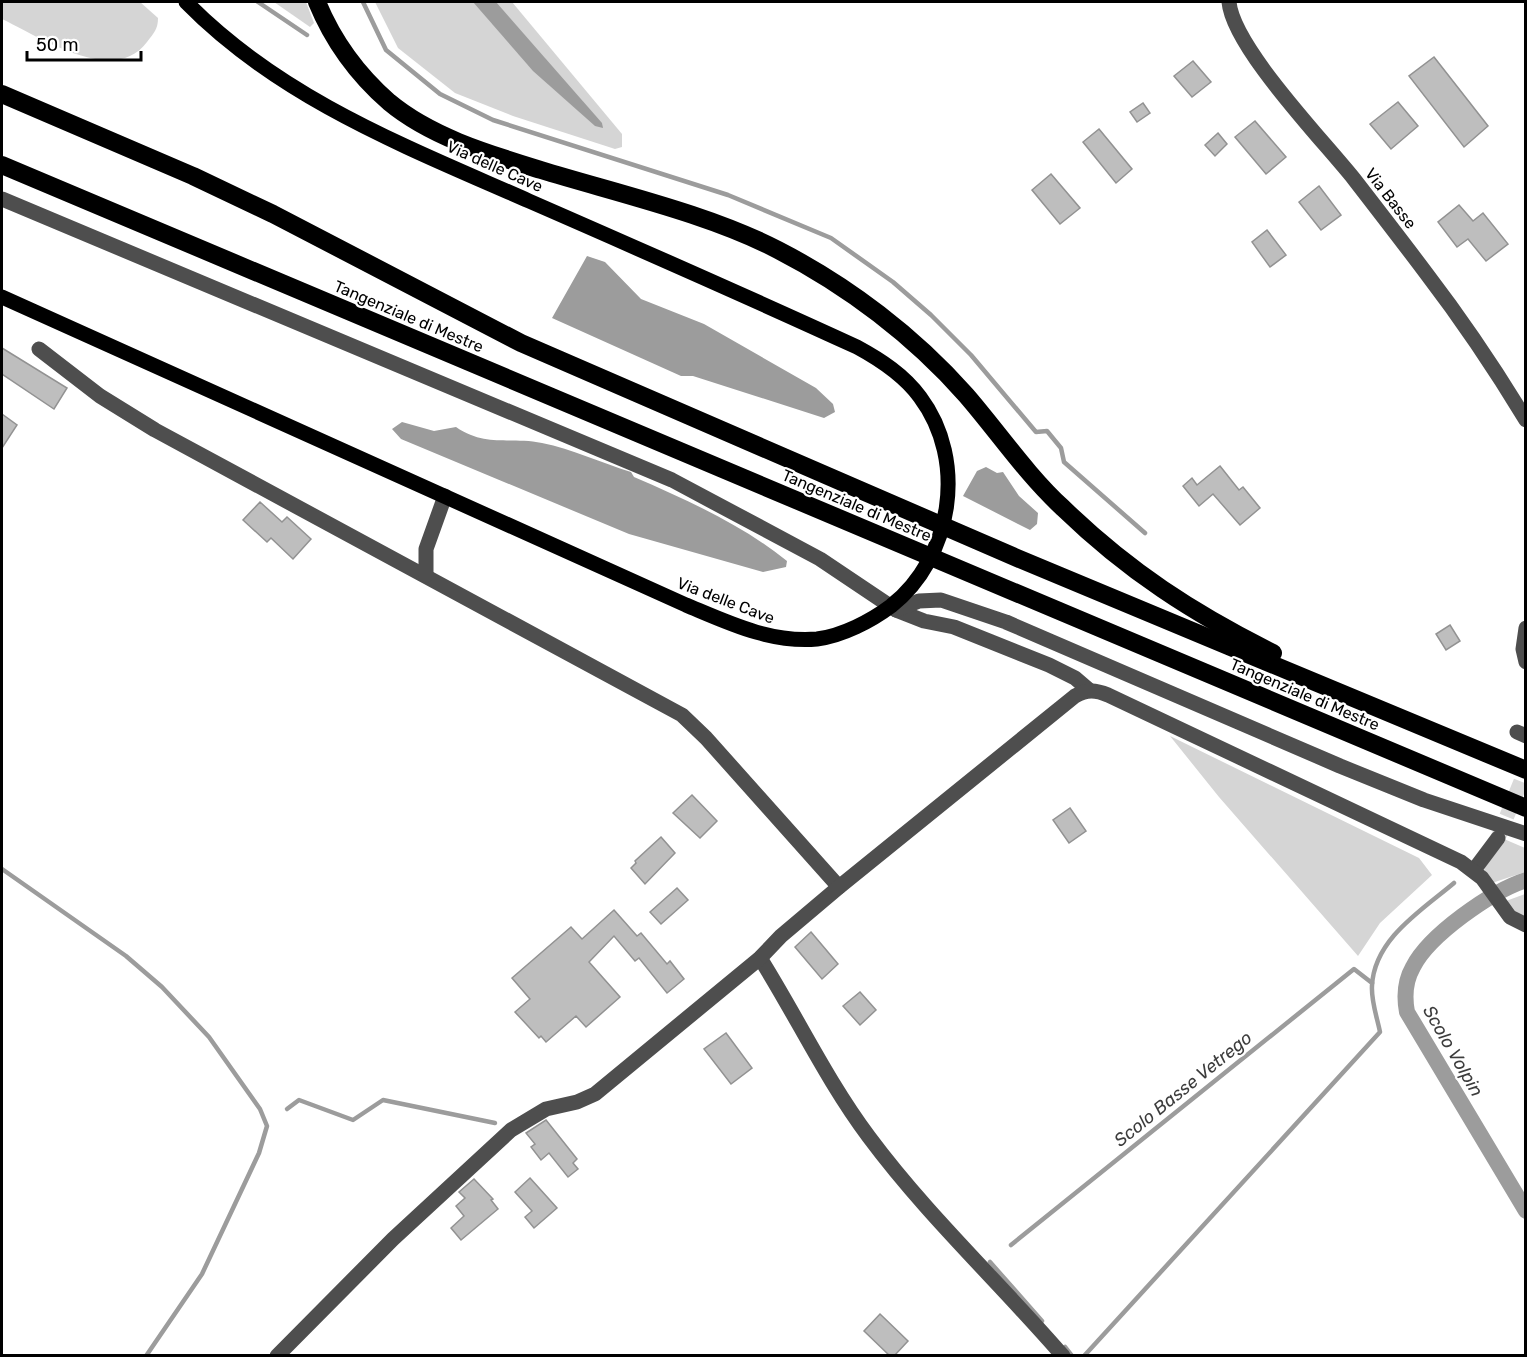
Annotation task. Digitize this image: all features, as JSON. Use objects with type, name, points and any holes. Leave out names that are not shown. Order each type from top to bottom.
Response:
[{"type":"highway","points":[[317,2],[330,31],[363,77],[391,103],[417,122],[489,154],[675,211],[743,235],[816,270],[875,311],[924,353],[963,392],[1060,506],[1142,577],[1210,621],[1423,727]]},
{"type":"highway","points":[[2,94],[194,176],[273,214],[521,343],[1017,558],[1526,770]]},
{"type":"highway","points":[[2,165],[173,238]]},
{"type":"highway","points":[[2,177],[173,238]]},
{"type":"highway","name":"Tangenziale di Mestre","points":[[173,238],[1526,808]]},
{"type":"main road","name":"Via delle Cave","points":[[2,297],[732,625],[775,638],[800,640],[835,635],[857,626],[897,600],[919,577],[935,549],[945,518],[948,486],[940,439],[920,397],[893,370],[868,353],[373,132],[280,79],[230,42],[186,2]]},
{"type":"street","name":"Via Basse","points":[[1229,2],[1230,15],[1248,48],[1354,179],[1457,314],[1488,358],[1526,420]]},
{"type":"street","points":[[2,199],[672,480],[820,559],[896,610],[924,621],[954,627],[1049,665],[1075,678],[1089,690],[1108,695],[1478,874],[1510,917],[1526,925]]},
{"type":"street","points":[[39,349],[100,396],[155,430],[426,574],[682,715],[706,738],[839,887]]},
{"type":"street","points":[[426,574],[426,549],[445,496]]},
{"type":"street","points":[[896,610],[919,600],[940,600],[1006,622],[1340,766],[1503,832],[1526,834]]},
{"type":"street","points":[[1526,628],[1523,649],[1526,662]]},
{"type":"street","points":[[277,1356],[384,1247],[511,1130],[546,1108],[577,1102],[595,1094],[760,958],[839,887],[1075,696],[1089,690]]},
{"type":"street","points":[[1478,874],[1503,832]]},
{"type":"street","points":[[760,958],[829,1077],[868,1137],[918,1197],[1063,1356]]},
{"type":"shaded area","points":[[2,2],[140,2],[158,18],[158,22],[152,36],[133,55],[116,60],[97,59],[56,46],[2,19]]},
{"type":"shaded area","points":[[274,2],[306,2],[314,23],[310,27]]},
{"type":"shaded area","points":[[375,2],[512,2],[622,134],[622,147],[615,149],[513,116],[455,93],[398,48]]},
{"type":"shaded area","points":[[473,2],[496,2],[602,123],[603,128],[595,126],[533,71]]},
{"type":"shaded area","points":[[587,256],[605,262],[641,299],[704,324],[816,388],[833,404],[835,412],[824,418],[693,376],[681,376],[552,318]]},
{"type":"shaded area","points":[[402,422],[434,431],[456,427],[488,439],[542,443],[576,452],[631,472],[634,477],[732,524],[787,561],[786,567],[763,572],[629,534],[401,439],[392,429]]},
{"type":"shaded area","points":[[986,467],[997,473],[1003,472],[1019,496],[1038,513],[1037,524],[1030,530],[963,496],[977,471]]},
{"type":"shaded area","points":[[1170,736],[1419,858],[1432,875],[1380,923],[1358,956],[1219,797]]},
{"type":"shaded area","points":[[1504,839],[1525,848],[1525,872],[1492,883],[1484,869]]},
{"type":"shaded area","points":[[1525,894],[1525,917],[1512,910],[1506,901]]},
{"type":"building","points":[[1434,57],[1488,126],[1464,147],[1409,76]]},
{"type":"building","points":[[1193,61],[1211,82],[1192,97],[1174,76]]},
{"type":"building","points":[[1398,102],[1418,126],[1391,149],[1370,124]]},
{"type":"building","points":[[1143,103],[1150,113],[1137,122],[1130,112]]},
{"type":"building","points":[[1255,121],[1286,157],[1266,174],[1235,137]]},
{"type":"building","points":[[1099,129],[1132,169],[1116,183],[1083,142]]},
{"type":"building","points":[[1218,133],[1227,144],[1215,156],[1205,145]]},
{"type":"building","points":[[1051,174],[1080,208],[1060,224],[1032,190]]},
{"type":"building","points":[[1319,186],[1341,215],[1321,230],[1299,202]]},
{"type":"building","points":[[1459,205],[1473,221],[1483,213],[1508,244],[1486,261],[1468,239],[1457,247],[1438,222]]},
{"type":"building","points":[[1267,230],[1286,255],[1270,267],[1252,242]]},
{"type":"building","points":[[2,348],[67,388],[54,409],[2,374]]},
{"type":"building","points":[[2,414],[17,425],[2,448]]},
{"type":"building","points":[[1220,466],[1239,490],[1243,487],[1260,508],[1240,525],[1213,494],[1199,506],[1183,486],[1192,478],[1197,485]]},
{"type":"building","points":[[260,502],[282,522],[287,517],[311,539],[293,559],[271,538],[267,542],[243,520]]},
{"type":"building","points":[[1450,625],[1460,641],[1446,650],[1436,634]]},
{"type":"building","points":[[692,795],[717,821],[700,838],[673,813]]},
{"type":"building","points":[[1070,808],[1086,831],[1069,843],[1053,820]]},
{"type":"building","points":[[661,837],[675,853],[645,884],[631,868],[636,863],[635,861]]},
{"type":"building","points":[[677,888],[688,900],[661,924],[650,912]]},
{"type":"building","points":[[614,910],[637,936],[641,933],[667,964],[670,961],[684,979],[667,993],[639,958],[635,961],[614,936],[589,962],[620,997],[586,1027],[576,1016],[546,1042],[541,1036],[539,1038],[515,1012],[530,999],[512,978],[571,927],[582,939]]},
{"type":"building","points":[[811,932],[838,964],[822,979],[795,947]]},
{"type":"building","points":[[860,992],[876,1010],[860,1025],[843,1006]]},
{"type":"building","points":[[726,1033],[752,1068],[731,1084],[704,1049]]},
{"type":"building","points":[[546,1120],[577,1159],[573,1163],[578,1169],[568,1177],[549,1153],[541,1160],[531,1147],[535,1144],[526,1133]]},
{"type":"building","points":[[530,1178],[557,1208],[534,1228],[525,1217],[532,1211],[515,1192]]},
{"type":"building","points":[[474,1179],[493,1199],[491,1200],[498,1209],[461,1240],[451,1228],[464,1216],[456,1206],[465,1198],[459,1192]]},
{"type":"building","points":[[880,1314],[908,1341],[894,1356],[890,1356],[864,1331]]},
{"type":"waterway","points":[[258,2],[307,35]]},
{"type":"waterway","points":[[363,2],[386,50],[440,94],[493,120],[728,195],[831,238],[893,282],[931,315],[971,355],[1036,432],[1047,431],[1061,448],[1064,462],[1145,533]]},
{"type":"waterway","points":[[2,869],[126,956],[162,987],[209,1037],[260,1109],[267,1126],[259,1153],[202,1274],[146,1356]]},
{"type":"waterway","name":"Scolo Volpin","points":[[1526,880],[1480,904],[1433,941],[1413,967],[1405,994],[1407,1012],[1526,1211]]},
{"type":"waterway","points":[[1084,1356],[1380,1032],[1373,1003],[1372,986],[1381,954],[1402,927],[1454,883]]},
{"type":"waterway","name":"Scolo Basse Vetrego","points":[[1011,1245],[1354,969],[1372,983]]},
{"type":"waterway","points":[[287,1109],[299,1100],[353,1120],[383,1100],[495,1123]]},
{"type":"waterway","name":"Scolo Basse Vetrego","points":[[990,1262],[1042,1321]]},
{"type":"waterway","name":"Scolo Basse Vetrego","points":[[1065,1347],[1072,1356]]},
{"type":"tunnel","points":[[1498,838],[1526,769]]}]
